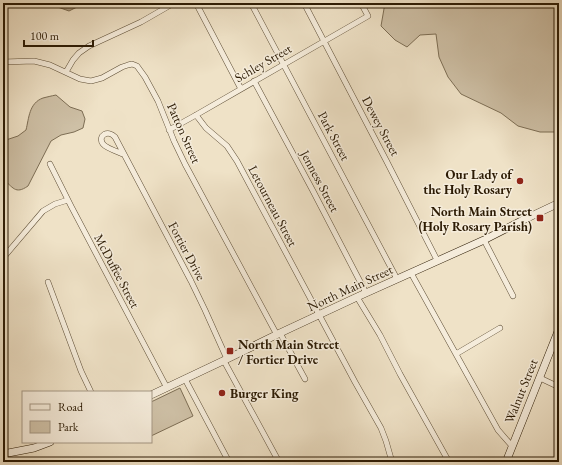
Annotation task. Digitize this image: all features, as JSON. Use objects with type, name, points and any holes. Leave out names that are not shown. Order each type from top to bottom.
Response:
[{"type":"main road","name":"North Main Street","points":[[152,395],[356,297],[484,240],[559,203]]},
{"type":"main road","name":"Walnut Street","points":[[506,462],[559,329]]},
{"type":"main road","points":[[3,454],[34,448],[47,443]]},
{"type":"street","points":[[66,72],[79,53],[89,46],[141,22],[174,3]]},
{"type":"street","points":[[196,3],[241,88]]},
{"type":"street","name":"Park Street","points":[[251,3],[397,279]]},
{"type":"street","name":"Dewey Street","points":[[304,3],[437,260]]},
{"type":"street","name":"Schley Street","points":[[169,130],[368,16],[361,3]]},
{"type":"street","name":"Patton Street","points":[[3,62],[34,61],[50,65],[80,79],[91,81],[102,78],[128,64],[137,66],[145,77],[158,101],[169,130],[185,164],[305,379]]},
{"type":"street","name":"Jenness Street","points":[[254,81],[310,184],[366,293]]},
{"type":"street","name":"Letourneau Street","points":[[196,115],[206,128],[227,146],[237,161],[318,315],[381,428],[392,462]]},
{"type":"street","name":"Fortier Drive","points":[[123,154],[104,145],[102,143],[104,135],[108,133],[114,135],[191,282],[205,310],[226,360],[279,462]]},
{"type":"street","name":"McDuffee Street","points":[[50,164],[166,388]]},
{"type":"street","points":[[3,258],[43,211],[55,204],[68,200]]},
{"type":"street","points":[[484,240],[513,296]]},
{"type":"street","points":[[411,273],[498,430],[512,446]]},
{"type":"street","points":[[48,282],[81,371],[91,391]]},
{"type":"street","points":[[356,297],[380,335],[448,462]]},
{"type":"street","points":[[456,354],[500,328]]},
{"type":"street","points":[[540,378],[559,386]]},
{"type":"street","points":[[185,380],[229,462]]},
{"type":"green space","points":[[385,3],[559,3],[559,132],[540,132],[518,126],[501,113],[461,94],[448,77],[439,57],[436,34],[420,35],[407,47],[395,40],[381,26]]},
{"type":"green space","points":[[56,95],[70,107],[82,111],[85,119],[83,128],[61,135],[51,141],[28,186],[20,190],[14,189],[3,179],[3,141],[18,136],[26,130],[30,111],[38,100]]},
{"type":"green space","points":[[180,388],[193,416],[152,436],[152,402]]},
{"type":"shaded area","points":[[34,3],[85,3],[69,11],[52,5]]},
{"type":"place","name":"Our Lady of the Holy Rosary","points":[[520,181]]},
{"type":"place","name":"North Main Street (Holy Rosary Parish)","points":[[540,218]]},
{"type":"place","name":"North Main Street / Fortier Drive","points":[[230,351]]},
{"type":"place","name":"Burger King","points":[[222,393]]}]
